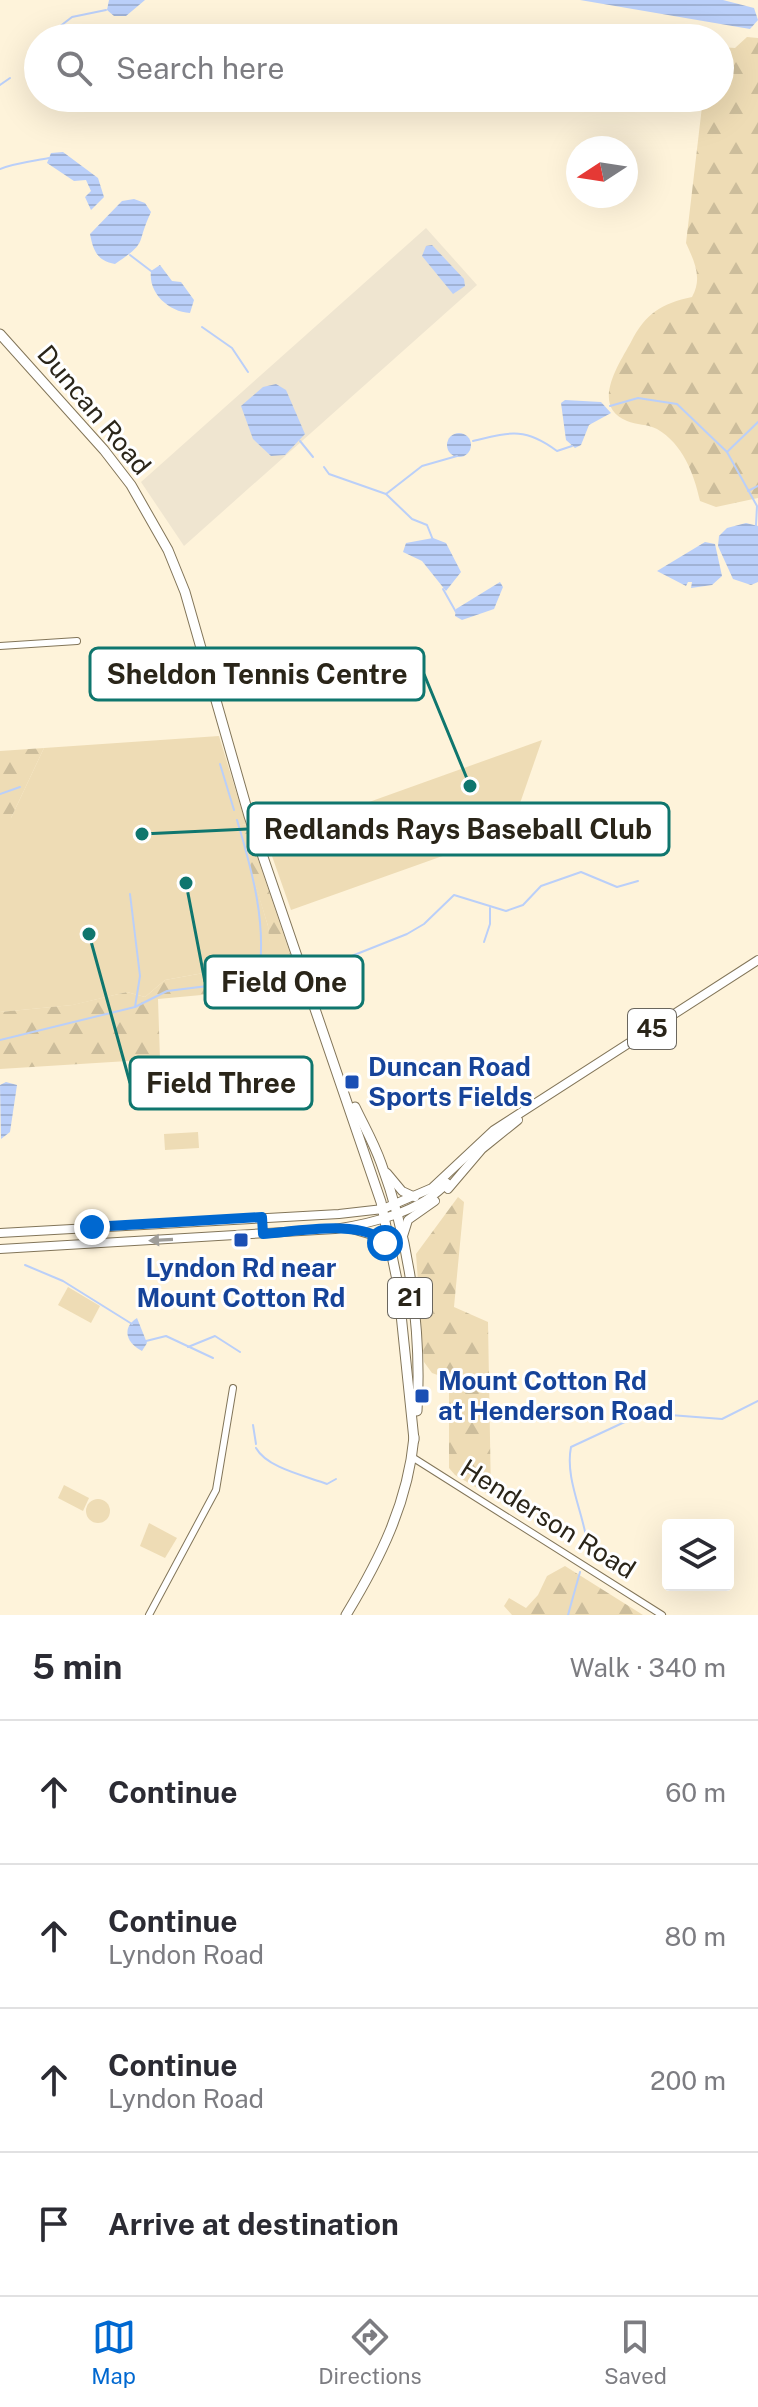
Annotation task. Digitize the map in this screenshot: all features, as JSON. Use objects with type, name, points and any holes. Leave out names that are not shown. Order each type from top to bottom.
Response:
[{"type":"highway","name":"Duncan Road","points":[[0,334],[104,450],[136,492],[168,550],[202,645],[249,816],[384,1213]]},
{"type":"highway","name":"Duncan Road","points":[[335,1062],[382,1165],[395,1209],[417,1359]]},
{"type":"highway","name":"21","points":[[384,1213],[404,1331],[414,1440]]},
{"type":"highway","name":"21","points":[[346,1615],[394,1526],[406,1490],[414,1440],[417,1359]]},
{"type":"main road","name":"45","points":[[384,1213],[439,1184],[482,1139],[758,960]]},
{"type":"main road","name":"45","points":[[417,1359],[418,1342],[405,1224],[442,1195],[482,1149],[545,1099]]},
{"type":"main road","points":[[395,1209],[435,1195],[479,1147],[523,1116]]},
{"type":"main road","points":[[382,1165],[402,1191],[418,1197]]},
{"type":"main road","points":[[0,1233],[384,1213]]},
{"type":"main road","points":[[335,1229],[384,1213]]},
{"type":"main road","points":[[262,1217],[263,1234]]},
{"type":"main road","points":[[0,1249],[335,1229],[363,1230],[385,1243],[404,1331]]},
{"type":"street","points":[[0,646],[77,641]]},
{"type":"street","points":[[149,1615],[216,1490],[233,1388]]},
{"type":"street","name":"Henderson Road","points":[[412,1457],[662,1615]]},
{"type":"shaded area","points":[[426,228],[477,285],[184,546],[141,482]]},
{"type":"green space","points":[[747,37],[758,38],[758,498],[716,507],[700,501],[691,470],[674,443],[657,429],[616,414],[610,405],[609,395],[615,373],[642,324],[663,306],[692,297],[695,290],[696,270],[686,243],[701,112],[734,112],[735,48]]},
{"type":"green space","points":[[219,736],[246,824],[238,826],[268,926],[271,950],[253,964],[165,980],[145,997],[127,992],[73,1005],[0,1012],[0,818],[11,818],[44,748]]},
{"type":"green space","points":[[542,740],[510,832],[291,910],[266,839]]},
{"type":"green space","points":[[44,748],[11,818],[0,818],[0,751]]},
{"type":"green space","points":[[246,824],[301,986],[158,999],[160,1059],[0,1069],[0,1012],[72,1005],[127,992],[145,997],[165,980],[253,964],[270,950],[268,926],[237,826]]},
{"type":"green space","points":[[198,1132],[199,1148],[165,1150],[164,1134]]},
{"type":"green space","points":[[458,1197],[464,1202],[454,1307],[488,1322],[491,1496],[455,1475],[449,1468],[449,1379],[432,1373],[424,1362],[416,1254]]},
{"type":"green space","points":[[68,1287],[100,1306],[91,1323],[58,1305]]},
{"type":"green space","points":[[64,1485],[89,1498],[83,1511],[58,1498]]},
{"type":"green space","points":[[98,1499],[107,1502],[110,1511],[107,1520],[98,1523],[89,1520],[86,1511],[89,1502]]},
{"type":"green space","points":[[149,1523],[177,1538],[165,1558],[140,1546]]},
{"type":"green space","points":[[565,1566],[643,1615],[512,1615],[504,1606],[509,1598],[526,1608],[538,1595],[547,1576]]},
{"type":"water","points":[[109,0],[145,0],[126,16],[114,16],[107,10]]},
{"type":"water","points":[[580,0],[723,0],[754,8],[758,20],[750,29]]},
{"type":"water","points":[[63,152],[98,178],[104,197],[91,210],[85,197],[91,191],[86,180],[74,181],[47,163],[51,153]]},
{"type":"water","points":[[134,199],[145,203],[151,212],[140,242],[115,264],[109,263],[97,254],[90,234],[122,201]]},
{"type":"water","points":[[432,245],[464,279],[465,286],[453,294],[422,256],[426,246]]},
{"type":"water","points":[[160,265],[172,281],[181,282],[194,300],[190,313],[175,309],[156,294],[151,271]]},
{"type":"water","points":[[276,384],[286,390],[305,434],[285,455],[271,456],[253,439],[241,406],[263,387]]},
{"type":"water","points":[[565,400],[601,402],[611,413],[589,425],[581,445],[575,448],[566,440],[561,403]]},
{"type":"water","points":[[459,433],[470,440],[471,445],[464,456],[459,457],[448,450],[447,445],[454,434]]},
{"type":"water","points":[[746,523],[758,526],[758,582],[751,585],[733,579],[718,546],[719,536],[727,528]]},
{"type":"water","points":[[433,538],[446,543],[461,572],[446,591],[422,561],[403,552],[406,543]]},
{"type":"water","points":[[705,542],[715,544],[722,576],[712,585],[691,588],[692,582],[686,586],[657,571]]},
{"type":"water","points":[[500,582],[503,587],[494,609],[462,620],[455,616],[456,609]]},
{"type":"water","points":[[6,1082],[17,1085],[10,1132],[1,1139],[0,1085]]},
{"type":"water","points":[[137,1318],[147,1343],[142,1351],[130,1340],[127,1331]]},
{"type":"waterway","points":[[63,24],[72,17],[106,10]]},
{"type":"waterway","points":[[0,85],[10,78]]},
{"type":"waterway","points":[[0,169],[49,158]]},
{"type":"waterway","points":[[130,255],[151,271]]},
{"type":"waterway","points":[[202,327],[232,348],[248,372]]},
{"type":"waterway","points":[[610,406],[638,398],[677,404],[727,452],[757,506],[756,525]]},
{"type":"waterway","points":[[727,452],[758,422]]},
{"type":"waterway","points":[[473,441],[517,434],[536,438],[557,451],[572,446]]},
{"type":"waterway","points":[[300,441],[313,457]]},
{"type":"waterway","points":[[386,494],[422,466],[457,456]]},
{"type":"waterway","points":[[324,467],[329,474],[386,494],[412,519],[427,525],[433,540]]},
{"type":"waterway","points":[[748,491],[758,486]]},
{"type":"waterway","points":[[443,589],[456,612]]},
{"type":"waterway","points":[[220,764],[234,810]]},
{"type":"waterway","points":[[0,794],[20,787]]},
{"type":"waterway","points":[[237,820],[260,919],[258,979]]},
{"type":"waterway","points":[[319,969],[407,934],[424,924],[454,895],[506,911],[523,905],[541,886],[581,872],[617,887],[638,881]]},
{"type":"waterway","points":[[130,894],[140,976],[135,1007]]},
{"type":"waterway","points":[[484,942],[490,924],[490,908]]},
{"type":"waterway","points":[[0,1040],[135,1007],[167,991],[298,975]]},
{"type":"waterway","points":[[25,1265],[63,1281],[132,1324]]},
{"type":"waterway","points":[[146,1341],[166,1336],[213,1358]]},
{"type":"waterway","points":[[188,1347],[215,1336],[240,1352]]},
{"type":"waterway","points":[[588,1556],[573,1487],[571,1447],[644,1413],[722,1419],[758,1401]]},
{"type":"waterway","points":[[253,1425],[256,1444]]},
{"type":"waterway","points":[[256,1448],[269,1461],[288,1470],[327,1484],[336,1479]]},
{"type":"waterway","points":[[568,1615],[580,1572]]},
{"type":"place","name":"Sheldon Tennis Centre","points":[[470,786]]},
{"type":"place","name":"Redlands Rays Baseball Club","points":[[142,834]]},
{"type":"place","name":"Field One","points":[[186,883]]},
{"type":"place","name":"Field Three","points":[[89,934]]},
{"type":"place","name":"Duncan Road Sports Fields","points":[[352,1082]]},
{"type":"place","name":"Lyndon Rd near Mount Cotton Rd","points":[[241,1240]]},
{"type":"place","name":"Mount Cotton Rd at Henderson Road","points":[[422,1396]]},
{"type":"route","points":[[92,1227],[262,1217],[263,1234],[354,1229],[374,1234],[385,1243]]}]
